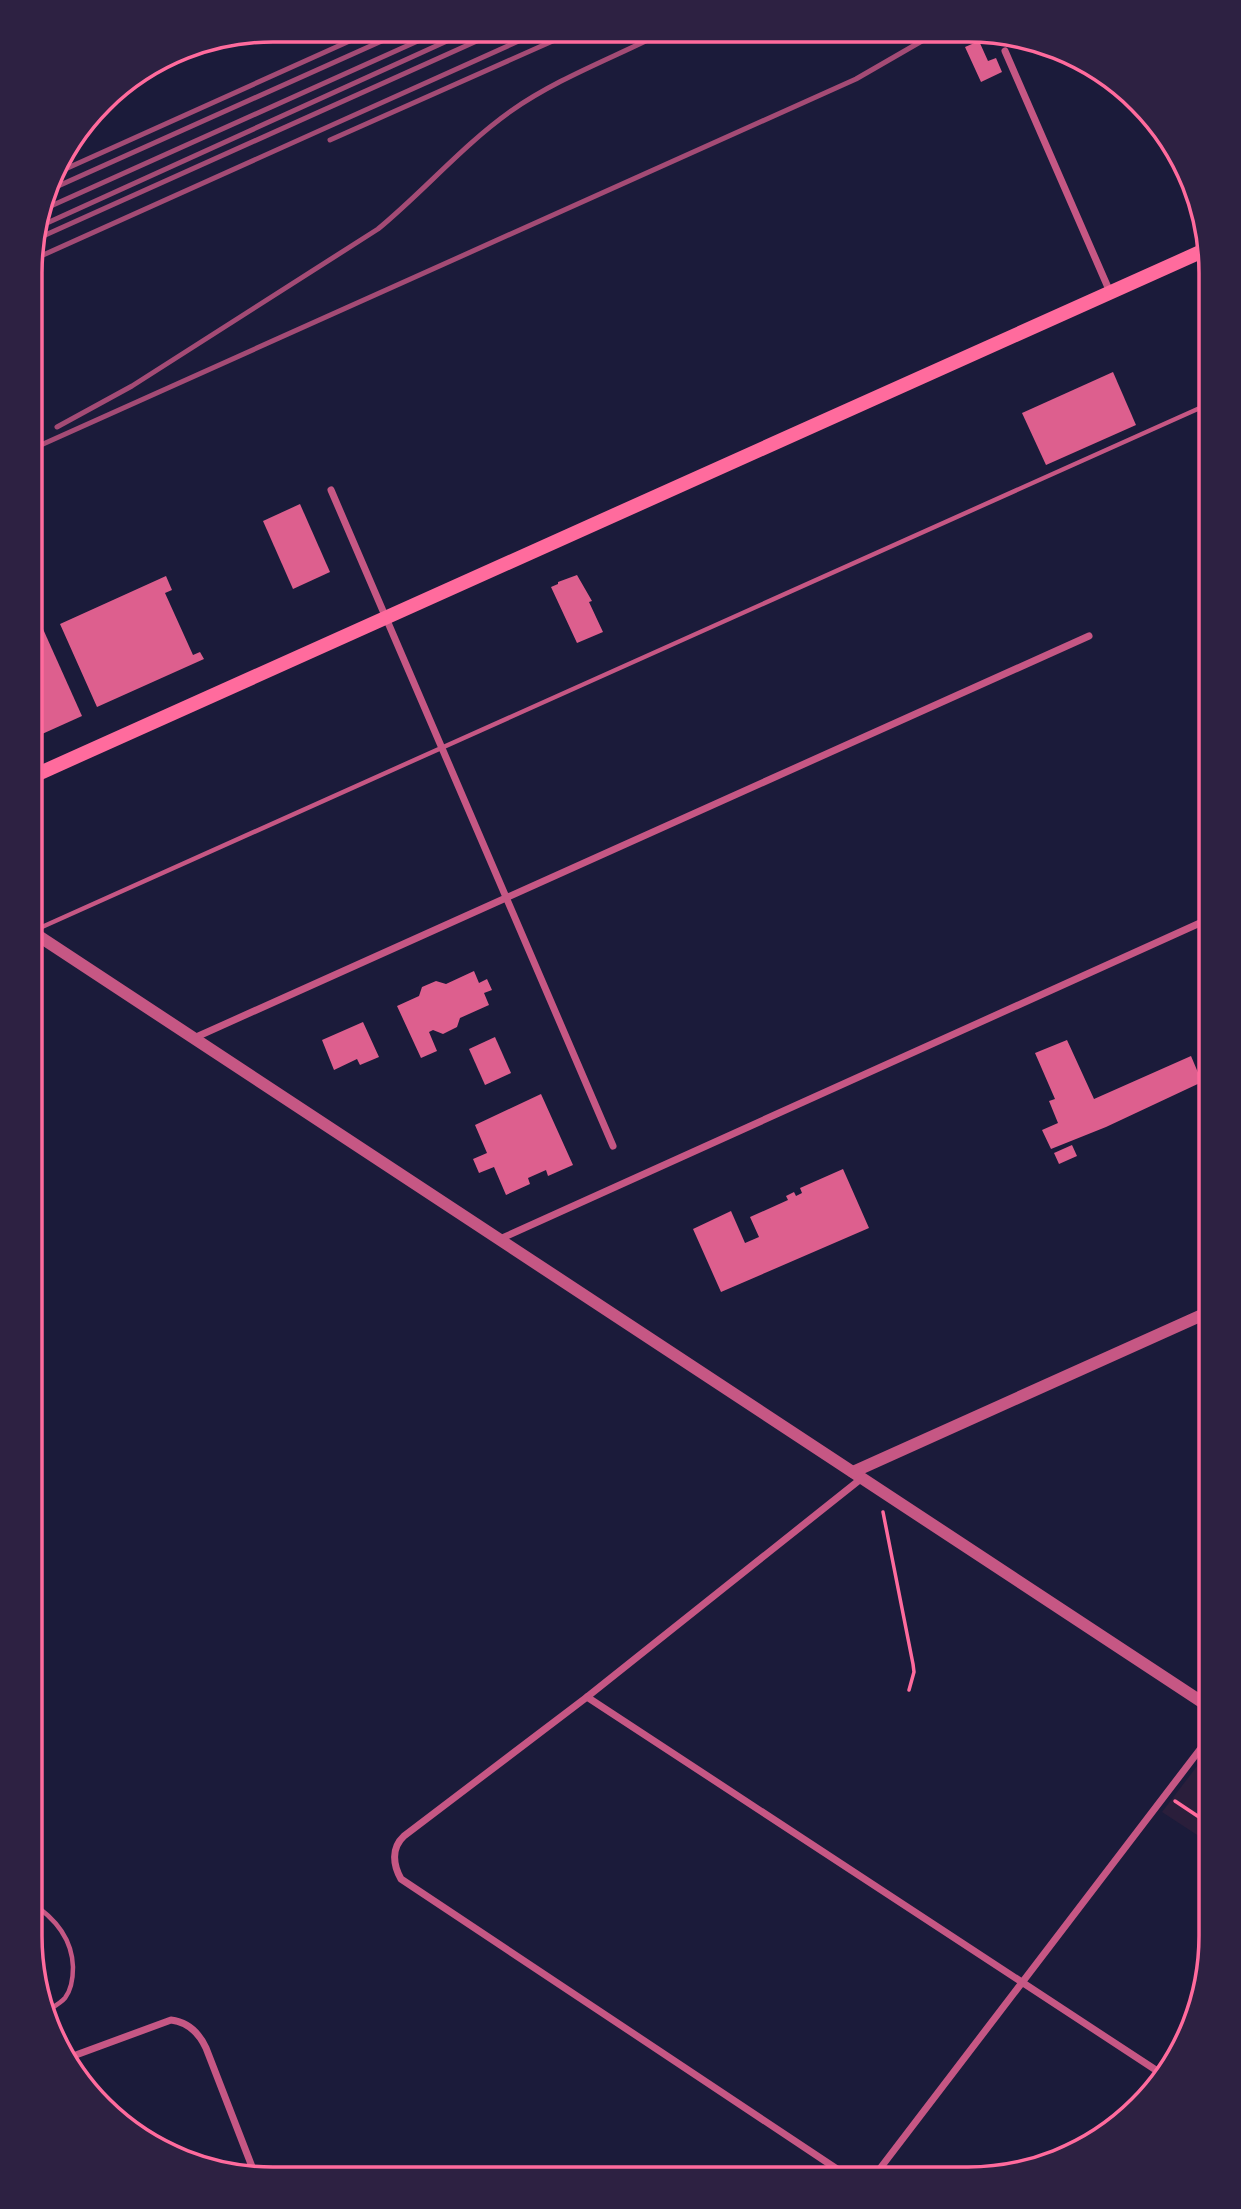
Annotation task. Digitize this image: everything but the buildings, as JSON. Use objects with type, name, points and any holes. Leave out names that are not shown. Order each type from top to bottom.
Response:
[{"type":"main road","points":[[42,772],[1198,253]]},
{"type":"street","points":[[1005,51],[1110,292]]},
{"type":"street","points":[[331,490],[613,1146]]},
{"type":"street","points":[[194,1038],[1089,636]]},
{"type":"street","points":[[500,1239],[1199,923]]},
{"type":"street","points":[[42,939],[1199,1700]]},
{"type":"street","points":[[834,2167],[401,1880],[394,1858],[398,1844],[404,1836],[587,1696],[858,1475],[1199,1317]]},
{"type":"street","points":[[587,1696],[1155,2070]]},
{"type":"street","points":[[881,2167],[1199,1750]]},
{"type":"street","points":[[76,2055],[171,2020],[190,2027],[206,2048],[252,2166]]},
{"type":"lane","points":[[42,928],[1199,408]]},
{"type":"lane","points":[[42,1910],[63,1930],[73,1952],[73,1982],[65,1998],[53,2007]]},
{"type":"path","points":[[883,1513],[913,1664],[914,1672],[909,1690]]},
{"type":"path","points":[[1164,1794],[1199,1817]]},
{"type":"shaded area","points":[[1199,1764],[1199,1836],[1162,1812]]},
{"type":"railway","points":[[68,168],[347,42]]},
{"type":"railway","points":[[60,185],[379,42]]},
{"type":"railway","points":[[52,205],[416,42]]},
{"type":"railway","points":[[48,222],[445,42]]},
{"type":"railway","points":[[46,235],[475,42]]},
{"type":"railway","points":[[43,255],[517,42]]},
{"type":"railway","points":[[330,140],[550,42]]},
{"type":"railway","points":[[57,427],[132,386],[378,229],[476,138],[529,99],[643,42]]},
{"type":"railway","points":[[42,445],[856,79],[920,42]]}]
